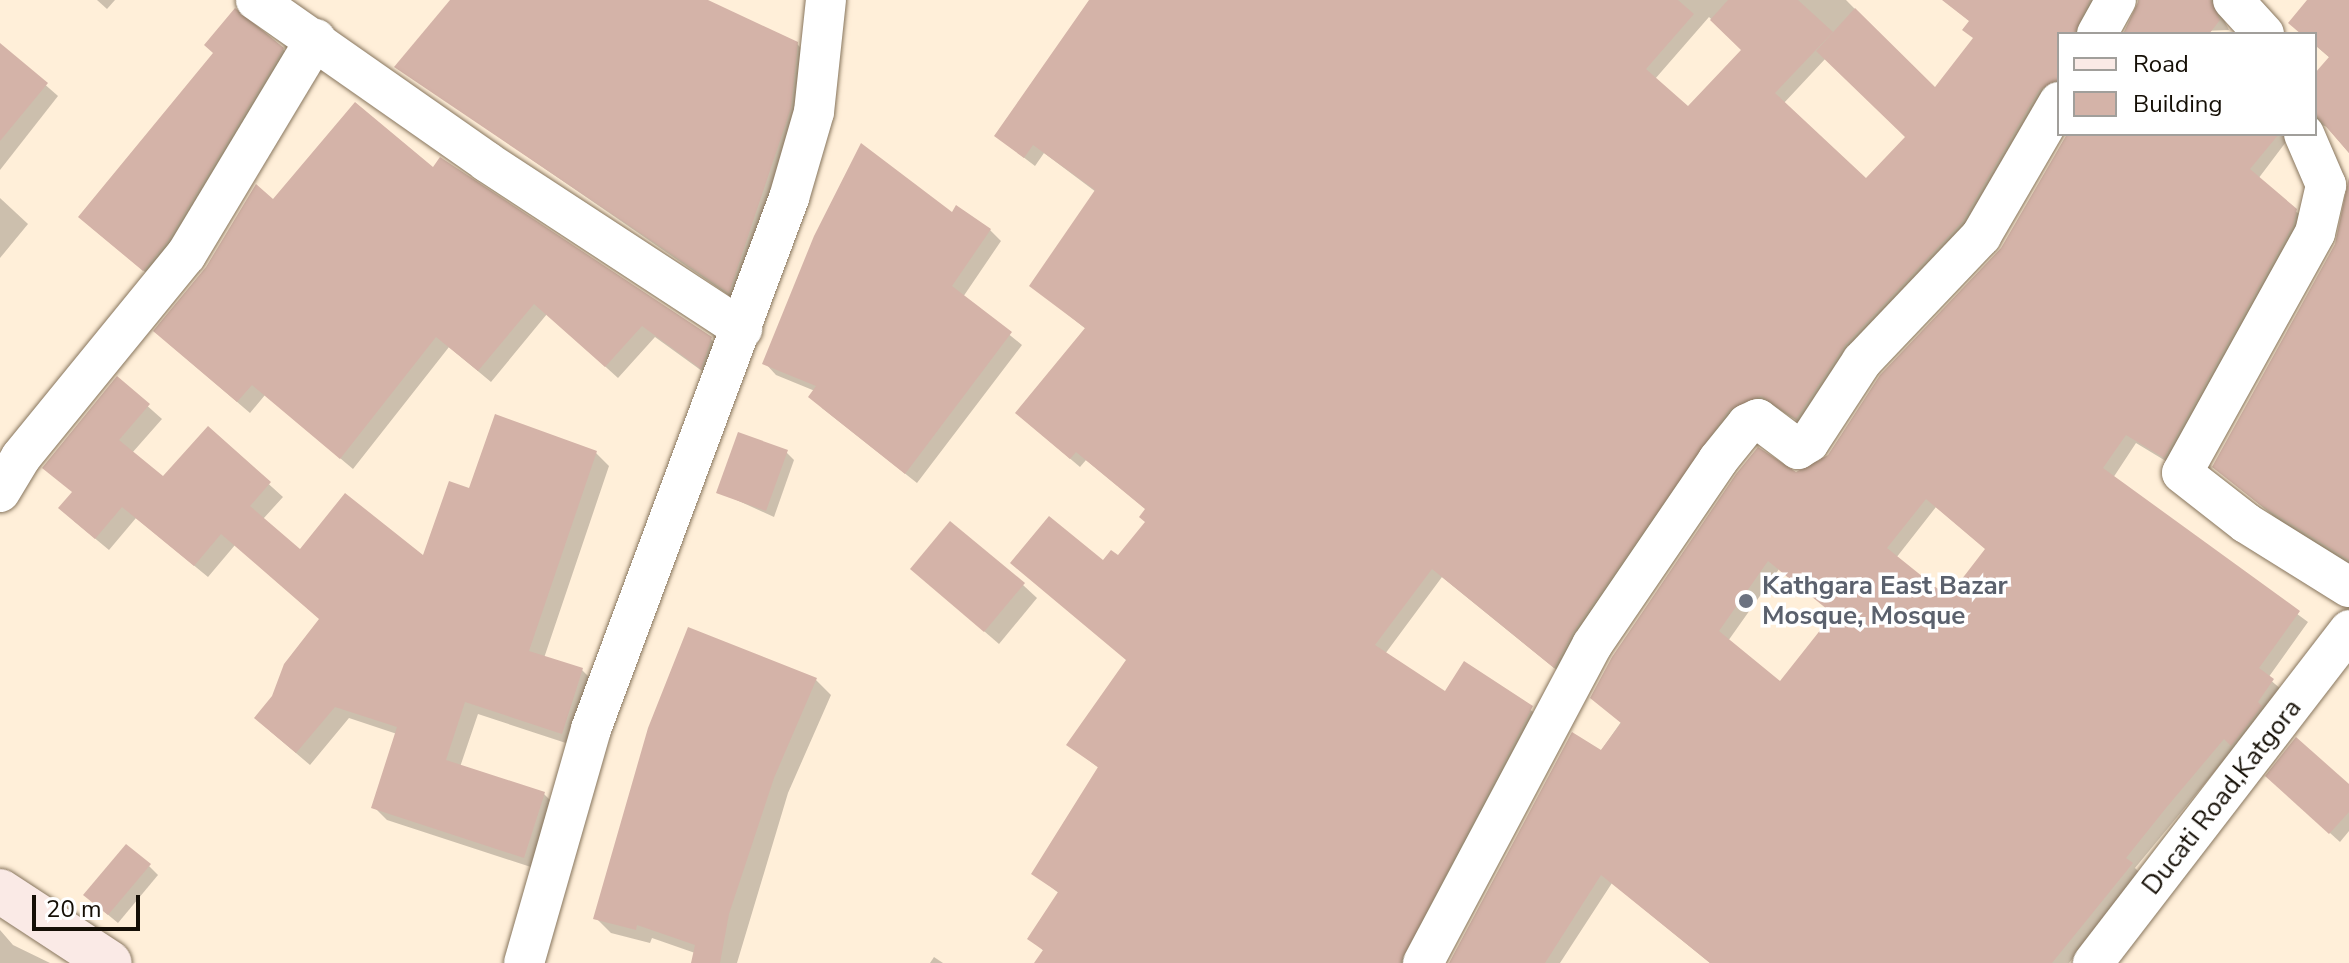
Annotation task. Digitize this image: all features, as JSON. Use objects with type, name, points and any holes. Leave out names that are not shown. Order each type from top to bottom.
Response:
[{"type":"main road","points":[[0,891],[110,963]]},
{"type":"street","points":[[256,0],[316,39],[487,162],[742,329]]},
{"type":"street","points":[[524,963],[591,729],[742,329],[814,112],[826,0]]},
{"type":"street","points":[[2098,32],[2116,0]]},
{"type":"street","points":[[2233,0],[2262,32]]},
{"type":"street","points":[[0,492],[21,457],[186,255],[316,39]]},
{"type":"street","points":[[1423,963],[1592,645],[1718,460],[1747,424],[1758,419],[1798,449],[1809,442],[1862,361],[1981,236],[2057,105]]},
{"type":"street","points":[[2305,136],[2326,185],[2315,233],[2182,473],[2246,523],[2349,587]]},
{"type":"street","name":"Ducati Road,Katgora","points":[[2093,963],[2349,630]]},
{"type":"building","points":[[450,0],[708,0],[798,42],[791,108],[729,293],[394,67]]},
{"type":"building","points":[[1089,0],[1678,0],[1694,14],[1646,69],[1688,106],[1741,50],[1710,20],[1728,0],[1798,0],[1833,32],[1775,93],[1866,178],[1905,137],[1816,51],[1855,8],[1935,87],[1973,38],[1962,30],[1969,21],[1942,0],[2090,0],[2075,32],[2057,32],[2057,80],[2039,90],[1962,222],[1845,345],[1796,419],[1761,396],[1729,410],[1573,632],[1554,668],[1432,569],[1375,645],[1445,691],[1464,661],[1533,706],[1400,963],[1034,963],[1043,950],[1027,939],[1058,892],[1031,874],[1098,767],[1066,745],[1126,660],[1010,563],[1049,516],[1103,560],[1111,550],[1118,555],[1145,522],[1139,517],[1145,509],[1076,452],[1070,459],[1015,413],[1085,328],[1029,286],[1095,190],[1033,145],[1024,158],[994,136]]},
{"type":"building","points":[[2139,0],[2211,0],[2220,20],[2211,32],[2124,32]]},
{"type":"building","points":[[2307,0],[2349,0],[2349,153],[2317,116],[2317,71],[2329,57],[2317,47],[2317,32],[2299,32],[2288,23]]},
{"type":"building","points":[[235,8],[284,48],[167,242],[143,271],[78,217],[213,53],[204,45]]},
{"type":"building","points":[[0,43],[48,83],[0,141]]},
{"type":"building","points":[[355,102],[433,167],[440,157],[712,337],[701,369],[642,326],[605,367],[534,304],[478,371],[436,337],[340,459],[252,385],[237,402],[153,331],[206,267],[256,184],[273,199]]},
{"type":"building","points":[[2066,136],[2277,136],[2250,169],[2297,209],[2293,225],[2164,458],[2126,435],[2103,468],[2300,611],[2259,668],[2274,679],[2258,702],[2262,706],[2231,746],[2224,739],[2166,808],[2126,858],[2133,863],[2052,963],[1710,963],[1601,875],[1545,963],[1449,963],[1572,732],[1601,750],[1621,723],[1590,698],[1612,657],[1736,474],[1758,447],[1796,472],[1828,455],[1880,375],[2001,248]],"holes":[[[1926,499],[1985,549],[1948,597],[1887,548]],[[1768,561],[1833,614],[1780,681],[1719,631]]]},
{"type":"building","points":[[861,143],[952,212],[956,205],[991,229],[952,286],[1012,332],[905,474],[808,397],[816,386],[762,364],[814,236]]},
{"type":"building","points":[[2349,177],[2349,560],[2259,504],[2212,467],[2335,244]]},
{"type":"building","points":[[117,376],[150,404],[119,440],[163,476],[208,426],[271,482],[250,506],[300,549],[345,493],[423,555],[449,481],[469,488],[495,414],[597,451],[529,651],[583,668],[562,734],[465,702],[446,760],[545,792],[524,858],[371,808],[397,727],[335,707],[296,753],[254,718],[272,696],[284,664],[319,619],[221,534],[194,566],[122,507],[95,539],[58,508],[72,492],[42,468]]},
{"type":"building","points":[[738,432],[788,450],[766,511],[716,493]]},
{"type":"building","points":[[950,521],[1025,583],[984,632],[910,569]]},
{"type":"building","points":[[688,627],[817,678],[774,778],[729,914],[720,963],[691,963],[695,945],[637,925],[636,930],[593,919],[648,728]]},
{"type":"building","points":[[2296,737],[2349,784],[2349,812],[2329,834],[2265,776]]},
{"type":"building","points":[[126,844],[151,864],[108,915],[83,895]]},
{"type":"place","name":"Kathgara East Bazar Mosque, Mosque","points":[[1746,601]]}]
